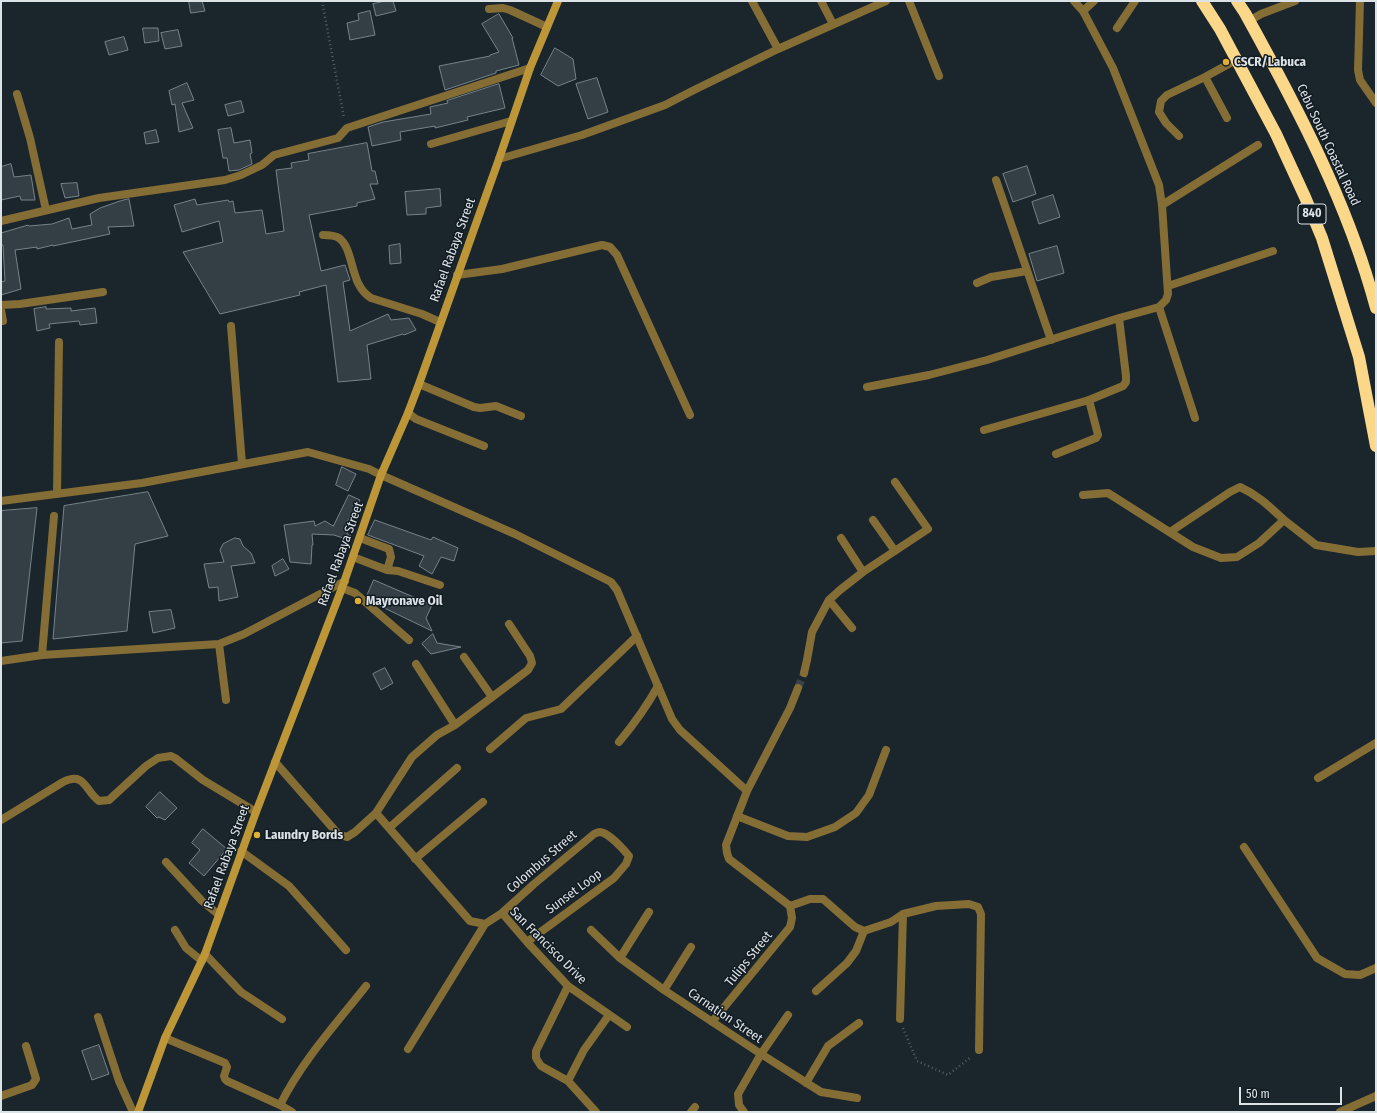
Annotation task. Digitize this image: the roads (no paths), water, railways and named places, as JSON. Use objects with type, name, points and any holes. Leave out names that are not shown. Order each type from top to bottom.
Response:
[{"type":"highway","name":"840","points":[[1202,1],[1220,29],[1276,134],[1322,238],[1359,357],[1376,446]]},
{"type":"highway","name":"Cebu South Coastal Road","points":[[1237,1],[1302,119],[1334,188],[1372,281],[1376,308]]},
{"type":"main road","name":"Rafael Rabaya Street","points":[[138,1112],[165,1038],[203,957],[219,915],[241,851],[343,585],[381,475],[419,384],[530,68],[558,1]]},
{"type":"street","points":[[752,1],[778,49]]},
{"type":"street","points":[[821,1],[832,24]]},
{"type":"street","points":[[499,158],[582,135],[665,105],[778,49],[886,1]]},
{"type":"street","points":[[909,1],[939,76]]},
{"type":"street","points":[[867,387],[987,360],[1119,318],[1159,307],[1166,300],[1168,286],[1159,185],[1113,68],[1083,10],[1074,1]]},
{"type":"street","points":[[1083,10],[1094,1]]},
{"type":"street","points":[[1116,28],[1135,1]]},
{"type":"street","points":[[1249,21],[1261,14],[1295,1]]},
{"type":"street","points":[[1360,1],[1358,70],[1360,80],[1373,93],[1376,103]]},
{"type":"street","points":[[489,9],[503,8],[510,10],[547,27]]},
{"type":"street","points":[[1179,136],[1166,123],[1159,112],[1161,101],[1167,95],[1236,60]]},
{"type":"street","points":[[1,221],[98,198],[225,180],[241,175],[262,165],[274,156],[338,138],[347,128],[530,68]]},
{"type":"street","points":[[1205,77],[1227,118]]},
{"type":"street","points":[[17,94],[30,138],[46,210]]},
{"type":"street","points":[[431,144],[511,121]]},
{"type":"street","points":[[1162,206],[1258,145]]},
{"type":"street","points":[[996,180],[1051,340]]},
{"type":"street","points":[[323,235],[335,236],[345,244],[361,289],[371,298],[422,314],[440,322]]},
{"type":"street","points":[[457,275],[502,269],[602,245],[610,247],[617,255],[690,415]]},
{"type":"street","points":[[1168,286],[1273,251]]},
{"type":"street","points":[[977,283],[991,277],[1027,271]]},
{"type":"street","points":[[1,305],[20,304],[103,292]]},
{"type":"street","points":[[1159,307],[1195,418]]},
{"type":"street","points":[[1,310],[3,321]]},
{"type":"street","points":[[984,430],[1089,400],[1123,386],[1126,382],[1119,318]]},
{"type":"street","points":[[231,326],[242,464]]},
{"type":"street","points":[[57,494],[59,342]]},
{"type":"street","points":[[419,384],[474,407],[480,408],[496,406],[521,416]]},
{"type":"street","points":[[1056,454],[1096,438],[1098,435],[1089,400]]},
{"type":"street","points":[[408,413],[416,419],[484,446]]},
{"type":"street","points":[[1,502],[142,483],[308,452],[369,469],[515,534],[611,582],[618,590],[672,719],[680,730],[747,791]]},
{"type":"street","points":[[804,673],[808,660],[812,632],[829,600],[863,572],[928,530],[895,482]]},
{"type":"street","points":[[1170,532],[1230,492],[1240,487],[1249,491],[1265,502],[1284,520],[1316,545],[1358,552],[1376,551]]},
{"type":"street","points":[[1083,495],[1108,493],[1193,547],[1221,558],[1237,557],[1259,543],[1284,520]]},
{"type":"street","points":[[42,655],[54,516]]},
{"type":"street","points":[[873,520],[895,551]]},
{"type":"street","points":[[360,538],[389,549],[391,557],[386,570]]},
{"type":"street","points":[[840,538],[863,572]]},
{"type":"street","points":[[353,557],[386,570],[398,571],[440,585]]},
{"type":"street","points":[[1,661],[42,655],[219,644],[244,634],[343,585],[354,592],[409,640]]},
{"type":"street","points":[[829,600],[852,628]]},
{"type":"street","points":[[275,762],[338,834],[347,837],[355,832],[376,813],[412,757],[437,736],[455,725],[528,670],[532,663],[530,656],[509,624]]},
{"type":"street","points":[[490,749],[526,718],[561,709],[637,636]]},
{"type":"street","points":[[219,644],[226,700]]},
{"type":"street","points":[[464,657],[492,697]]},
{"type":"street","points":[[416,664],[455,725]]},
{"type":"street","points":[[619,742],[630,730],[647,706],[658,686]]},
{"type":"street","points":[[798,688],[790,708],[747,791],[726,845],[727,853],[730,858],[790,906],[810,899],[823,899],[855,927],[864,931],[891,922],[903,914],[936,906],[969,904],[978,907],[981,914],[979,1050]]},
{"type":"street","points":[[1318,778],[1376,743]]},
{"type":"street","points":[[737,816],[788,836],[807,837],[835,827],[856,813],[868,795],[886,750]]},
{"type":"street","points":[[1,820],[71,778],[79,779],[99,801],[108,800],[146,766],[158,758],[166,756],[175,758],[203,780],[256,812]]},
{"type":"street","points":[[389,828],[457,768]]},
{"type":"street","points":[[415,859],[483,802]]},
{"type":"street","points":[[376,813],[470,921],[485,924],[408,1049]]},
{"type":"street","name":"Sunset Loop","points":[[527,942],[614,878],[626,864],[628,856],[624,850],[600,832]]},
{"type":"street","name":"Colombus Street","points":[[502,913],[594,834],[600,832]]},
{"type":"street","points":[[1244,847],[1317,958],[1345,974],[1360,975],[1376,968]]},
{"type":"street","points":[[241,851],[289,886],[346,950]]},
{"type":"street","points":[[166,862],[202,901],[219,915]]},
{"type":"street","name":"Tulips Street","points":[[712,1022],[790,927],[792,918],[790,906]]},
{"type":"street","points":[[620,958],[649,912]]},
{"type":"street","name":"San Francisco Drive","points":[[485,924],[502,913],[568,986],[609,1016],[627,1027]]},
{"type":"street","points":[[900,1019],[903,914]]},
{"type":"street","points":[[174,930],[186,948],[203,957],[242,992],[282,1019]]},
{"type":"street","name":"Carnation Street","points":[[591,930],[620,958],[664,990],[821,1092],[857,1098]]},
{"type":"street","points":[[816,991],[847,963],[856,951],[864,931]]},
{"type":"street","points":[[664,990],[691,947]]},
{"type":"street","points":[[280,1105],[289,1087],[310,1056],[366,986]]},
{"type":"street","points":[[568,986],[536,1051],[536,1058],[541,1066],[568,1081],[596,1112]]},
{"type":"street","points":[[744,1112],[739,1105],[738,1094],[761,1054],[788,1015]]},
{"type":"street","points":[[568,1081],[584,1050],[609,1016]]},
{"type":"street","points":[[98,1017],[119,1081],[133,1112]]},
{"type":"street","points":[[806,1082],[828,1046],[859,1023]]},
{"type":"street","points":[[165,1038],[225,1063],[227,1067],[224,1076],[225,1079],[292,1112]]},
{"type":"street","points":[[1,1096],[32,1085],[36,1079],[26,1046]]},
{"type":"street","points":[[1340,1112],[1376,1096]]},
{"type":"tunnel","points":[[798,688],[804,673]]},
{"type":"place","name":"CSCR/Labuca","points":[[1226,62]]},
{"type":"place","name":"Mayronave Oil","points":[[358,601]]},
{"type":"place","name":"Laundry Bords","points":[[257,835]]}]
